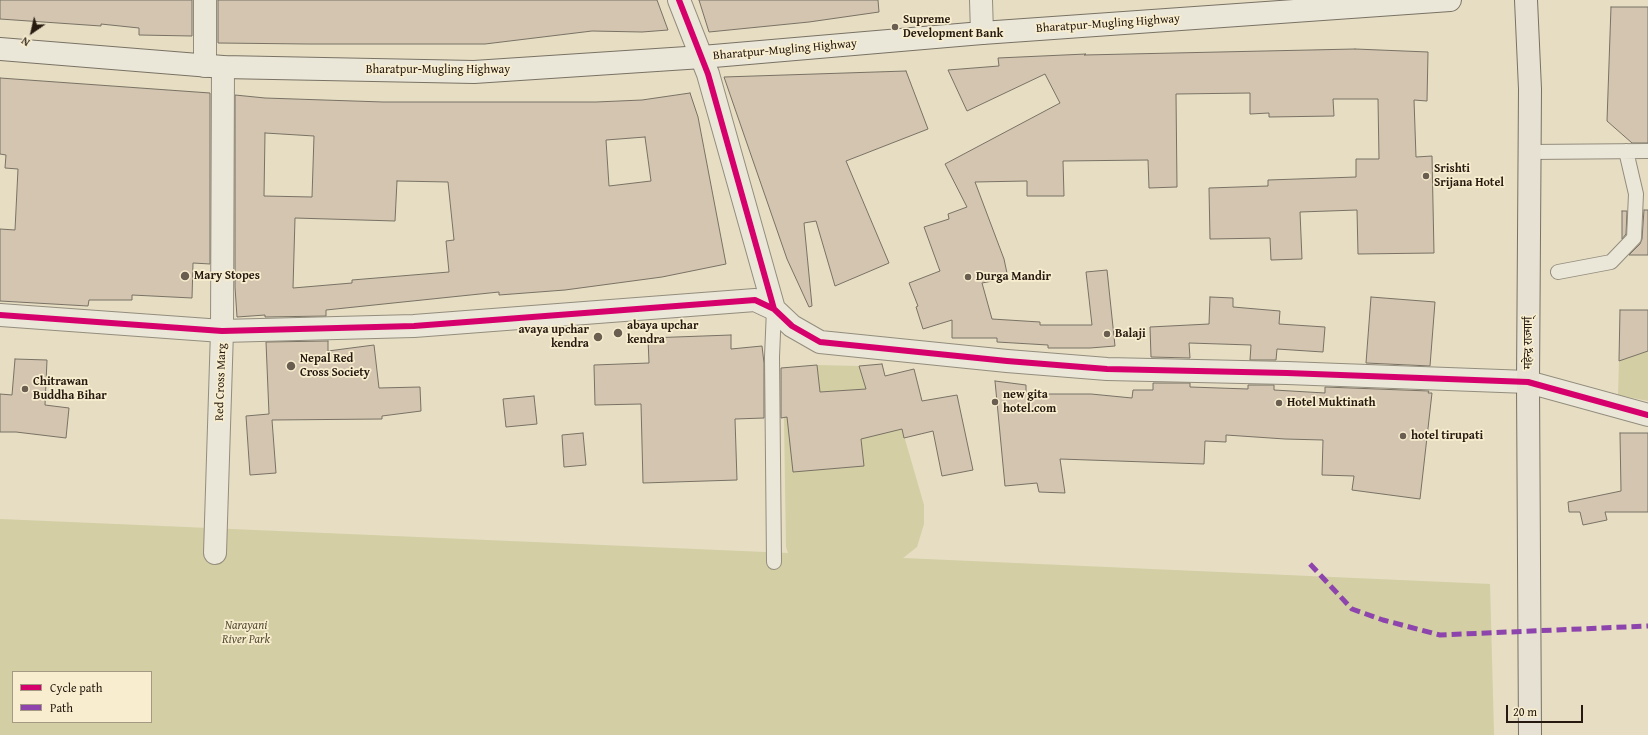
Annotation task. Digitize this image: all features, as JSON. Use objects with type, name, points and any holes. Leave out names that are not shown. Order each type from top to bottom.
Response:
[{"type":"highway","name":"महेन्द्र राज्मार्ग्","points":[[1526,0],[1530,90],[1528,382],[1530,735]]},
{"type":"street","name":"Red Cross Marg","points":[[205,0],[214,67],[222,331],[215,553]]},
{"type":"street","points":[[679,0],[702,57],[774,309]]},
{"type":"street","points":[[980,0],[982,33]]},
{"type":"street","name":"Bharatpur-Mugling Highway","points":[[0,49],[214,67],[474,72],[702,57],[982,33],[1256,7],[1450,0]]},
{"type":"street","points":[[0,315],[222,331],[414,326],[755,300],[774,309],[792,326],[820,342],[1107,369],[1295,373],[1528,382],[1648,415]]},
{"type":"lane","points":[[1558,272],[1611,262],[1634,238],[1636,194],[1626,151]]},
{"type":"lane","points":[[1530,152],[1648,151]]},
{"type":"lane","points":[[774,309],[772,357],[774,562]]},
{"type":"green space","points":[[1648,351],[1648,401],[1618,395],[1619,361]]},
{"type":"green space","name":"Narayani River Park","points":[[817,365],[859,366],[902,429],[924,505],[924,524],[917,547],[903,558],[1490,584],[1494,735],[0,735],[0,519],[788,553],[786,547],[784,417],[851,411],[849,390],[820,392]]},
{"type":"building","points":[[0,0],[192,0],[192,36],[139,35],[139,28],[101,24],[101,26],[0,19]]},
{"type":"building","points":[[218,0],[657,0],[668,30],[642,32],[592,31],[485,44],[218,43]]},
{"type":"building","points":[[699,0],[878,0],[879,12],[809,22],[709,32]]},
{"type":"building","points":[[1611,7],[1648,7],[1648,143],[1632,143],[1607,121]]},
{"type":"building","points":[[1355,49],[1428,52],[1427,101],[1414,100],[1416,157],[1432,156],[1434,253],[1358,254],[1357,210],[1300,212],[1302,259],[1271,260],[1270,238],[1210,239],[1209,188],[1268,186],[1268,180],[1356,177],[1356,159],[1379,159],[1378,99],[1333,99],[1334,116],[1269,117],[1269,113],[1250,114],[1250,93],[1176,94],[1177,187],[1149,188],[1148,160],[1063,161],[1064,196],[1027,196],[1027,181],[975,182],[1004,259],[1008,278],[982,283],[992,319],[1040,322],[1040,325],[1092,325],[1086,272],[1107,270],[1115,346],[1090,348],[1048,348],[1048,345],[997,342],[997,338],[952,338],[952,320],[923,329],[916,307],[918,306],[909,283],[940,271],[924,227],[949,219],[948,214],[967,207],[945,164],[1060,103],[1045,74],[967,111],[948,70],[999,66],[998,58],[1086,54],[1084,55]]},
{"type":"building","points":[[906,71],[928,129],[846,161],[889,263],[835,286],[816,221],[804,223],[812,306],[809,307],[787,259],[724,77]]},
{"type":"building","points":[[0,78],[210,93],[210,264],[193,263],[192,298],[132,295],[132,300],[89,300],[88,306],[0,301],[0,229],[15,230],[18,169],[5,168],[6,155],[0,154]]},
{"type":"building","points":[[690,93],[698,117],[726,264],[662,277],[565,290],[499,295],[499,292],[326,310],[326,316],[265,317],[265,315],[237,317],[235,287],[235,95],[265,98],[383,102],[596,102],[642,100]],"holes":[[[265,133],[314,136],[312,197],[264,196]],[[645,137],[651,181],[609,186],[606,140]],[[397,181],[448,182],[454,240],[446,241],[449,272],[352,280],[352,283],[293,288],[295,218],[395,221]]]},
{"type":"building","points":[[1644,210],[1648,210],[1648,255],[1629,255],[1640,244],[1642,239]]},
{"type":"building","points":[[1622,211],[1627,211],[1626,234],[1622,239]]},
{"type":"building","points":[[1210,297],[1233,298],[1233,307],[1280,311],[1279,324],[1325,327],[1323,352],[1277,349],[1276,360],[1250,360],[1251,345],[1189,343],[1190,358],[1151,357],[1150,327],[1209,324]]},
{"type":"building","points":[[1371,297],[1435,302],[1430,366],[1366,363]]},
{"type":"building","points":[[1620,310],[1648,310],[1648,351],[1619,361]]},
{"type":"building","points":[[731,335],[731,349],[762,346],[764,363],[764,418],[735,419],[737,480],[643,483],[641,404],[595,405],[594,365],[649,363],[648,338]]},
{"type":"building","points":[[328,341],[328,351],[374,345],[379,388],[420,387],[421,411],[382,416],[382,419],[272,420],[276,473],[250,475],[246,416],[269,414],[266,342]]},
{"type":"building","points":[[15,359],[47,360],[45,405],[69,408],[66,438],[16,432],[0,432],[0,394],[12,395]]},
{"type":"building","points":[[882,364],[885,376],[914,369],[922,401],[957,395],[973,470],[942,476],[933,431],[904,438],[902,429],[861,439],[864,466],[793,472],[787,417],[781,418],[781,368],[817,365],[820,392],[866,389],[859,366]]},
{"type":"building","points":[[995,381],[1026,385],[1026,394],[1091,394],[1132,398],[1133,390],[1153,390],[1153,383],[1190,383],[1190,387],[1248,389],[1248,385],[1274,385],[1274,390],[1325,393],[1325,387],[1429,391],[1428,393],[1432,393],[1420,499],[1352,490],[1354,476],[1322,475],[1323,440],[1226,435],[1226,442],[1205,441],[1204,464],[1060,459],[1065,493],[1039,492],[1037,483],[1005,486]]},
{"type":"building","points":[[534,396],[537,424],[506,427],[503,399]]},
{"type":"building","points":[[583,433],[586,465],[564,467],[562,435]]},
{"type":"building","points":[[1620,433],[1648,433],[1648,512],[1605,512],[1607,520],[1583,525],[1580,512],[1569,512],[1568,502],[1621,491]]},
{"type":"marked path","points":[[1310,564],[1352,609],[1383,620],[1440,635],[1648,626]]},
{"type":"cycle path","points":[[679,0],[708,74],[774,309]]},
{"type":"cycle path","points":[[0,315],[222,331],[414,326],[755,300],[774,309],[792,326],[820,342],[1007,361],[1107,369],[1287,373],[1528,382],[1648,415]]},
{"type":"place","name":"Supreme Development Bank","points":[[895,27]]},
{"type":"place","name":"Srishti Srijana Hotel","points":[[1426,176]]},
{"type":"place","name":"Mary Stopes","points":[[185,276]]},
{"type":"place","name":"Durga Mandir","points":[[968,277]]},
{"type":"place","name":"abaya upchar kendra","points":[[618,333]]},
{"type":"place","name":"Balaji","points":[[1107,334]]},
{"type":"place","name":"avaya upchar kendra","points":[[598,337]]},
{"type":"place","name":"Nepal Red Cross Society","points":[[291,366]]},
{"type":"place","name":"Chitrawan Buddha Bihar","points":[[25,389]]},
{"type":"place","name":"new gita hotel.com","points":[[995,402]]},
{"type":"place","name":"Hotel Muktinath","points":[[1279,403]]},
{"type":"place","name":"hotel tirupati","points":[[1403,436]]}]
